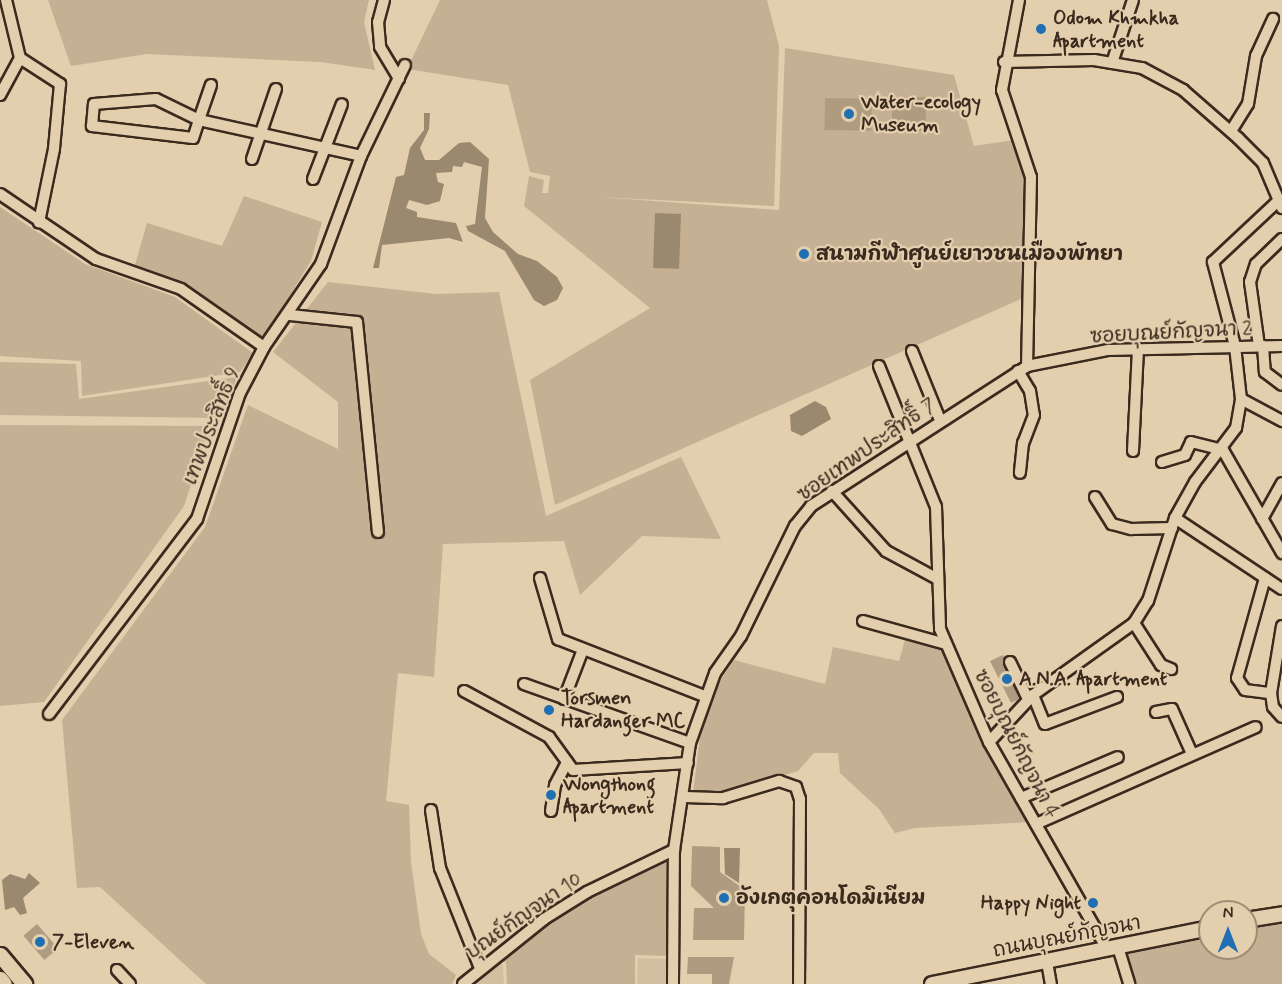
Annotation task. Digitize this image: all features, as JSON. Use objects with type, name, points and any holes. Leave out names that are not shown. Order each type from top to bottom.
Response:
[{"type":"main road","points":[[0,955],[24,984]]},
{"type":"main road","points":[[0,979],[4,984]]},
{"type":"street","points":[[0,95],[20,58],[6,0]]},
{"type":"street","points":[[384,0],[378,22],[380,46],[399,79]]},
{"type":"street","points":[[1019,0],[1004,62],[1002,90],[1031,177],[1023,369],[1034,415],[1023,443],[1020,473]]},
{"type":"street","points":[[1112,63],[1133,0]]},
{"type":"street","points":[[1231,131],[1248,104],[1256,56],[1273,20]]},
{"type":"street","points":[[20,58],[60,84],[54,149],[39,222]]},
{"type":"street","points":[[989,742],[1031,697],[1134,623],[1148,601],[1174,523],[1195,482],[1223,450],[1236,428],[1241,399],[1235,346],[1213,262],[1280,204],[1263,163],[1231,131],[1183,90],[1142,68],[1112,63],[1004,62]]},
{"type":"street","name":"เทพประสิทธิ์ 9","points":[[49,714],[197,519],[240,393],[264,347],[290,315],[321,264],[360,156],[405,65]]},
{"type":"street","points":[[211,85],[199,120],[193,138],[92,126],[94,104],[156,99],[199,120],[262,132],[360,156]]},
{"type":"street","points":[[252,159],[276,89]]},
{"type":"street","points":[[313,179],[342,104]]},
{"type":"street","points":[[0,194],[96,259],[181,289],[264,347]]},
{"type":"street","points":[[1282,239],[1256,264],[1250,282],[1265,372],[1282,385]]},
{"type":"street","points":[[290,315],[357,322],[378,532]]},
{"type":"street","name":"ซอยบุณย์กัญจนา 2","points":[[1023,369],[1138,349],[1282,346]]},
{"type":"street","points":[[1133,451],[1138,349]]},
{"type":"street","points":[[912,351],[940,420]]},
{"type":"street","name":"ซอยบุณย์กัญจนา 4","points":[[879,366],[936,507],[936,578],[940,629],[946,644],[989,742],[1112,948],[1129,984]]},
{"type":"street","name":"ซอยเทพประสิทธิ์ 7","points":[[672,984],[674,850],[685,797],[690,743],[704,696],[767,592],[795,526],[811,506],[832,491],[908,440],[1023,369]]},
{"type":"street","points":[[1241,399],[1282,421]]},
{"type":"street","points":[[1162,462],[1185,455],[1191,442],[1223,450],[1282,553]]},
{"type":"street","points":[[1262,519],[1282,483]]},
{"type":"street","points":[[832,491],[886,551],[936,578]]},
{"type":"street","points":[[1095,497],[1112,525],[1131,529],[1174,523],[1282,589]]},
{"type":"street","points":[[540,578],[558,639],[582,652],[704,696]]},
{"type":"street","points":[[1265,578],[1237,678],[1245,690],[1271,693]]},
{"type":"street","points":[[863,621],[946,644]]},
{"type":"street","points":[[1134,623],[1161,665],[1171,669]]},
{"type":"street","points":[[1282,626],[1271,693],[1273,707],[1282,717]]},
{"type":"street","points":[[564,699],[582,652]]},
{"type":"street","points":[[1010,662],[1044,724],[1117,697]]},
{"type":"street","points":[[524,684],[690,743]]},
{"type":"street","points":[[464,691],[549,737],[573,770],[688,764]]},
{"type":"street","points":[[1156,712],[1173,711],[1192,754]]},
{"type":"street","points":[[1036,824],[1256,727]]},
{"type":"street","points":[[1021,798],[1118,757]]},
{"type":"street","points":[[551,811],[555,784],[567,762]]},
{"type":"street","points":[[685,797],[723,798],[780,781],[796,787],[800,799],[799,984]]},
{"type":"street","points":[[431,810],[440,868],[480,968]]},
{"type":"street","name":"บุณย์กัญจนา 10","points":[[463,984],[480,968],[587,892],[674,850]]},
{"type":"street","points":[[1258,918],[1282,914]]},
{"type":"street","name":"ถนนบุณย์กัญจนา","points":[[932,984],[988,978],[1047,962],[1198,930]]},
{"type":"street","points":[[1047,962],[1052,984]]},
{"type":"street","points":[[117,970],[130,984]]},
{"type":"shaded area","points":[[48,0],[369,0],[364,22],[375,70],[321,62],[147,54],[71,66]]},
{"type":"shaded area","name":"สนามกีฬาศูนย์เยาวชนเมืองพัทยา","points":[[440,0],[767,0],[779,46],[774,206],[599,197],[779,210],[785,48],[954,75],[974,146],[1014,140],[1026,177],[1023,298],[555,505],[530,380],[650,308],[524,206],[529,176],[544,180],[542,193],[548,193],[550,176],[530,172],[508,85],[407,69]]},
{"type":"shaded area","points":[[424,113],[430,113],[429,129],[420,148],[425,160],[439,160],[459,143],[470,142],[489,159],[485,218],[493,232],[518,254],[537,261],[557,277],[563,288],[557,300],[544,306],[534,300],[505,251],[468,231],[466,226],[475,224],[482,167],[464,162],[462,167],[453,166],[452,172],[436,173],[438,182],[444,184],[440,201],[427,205],[409,200],[406,208],[417,212],[417,217],[456,223],[463,242],[449,238],[382,245],[379,268],[373,268],[396,177],[404,175],[410,148],[424,130]]},
{"type":"shaded area","points":[[244,196],[322,222],[311,261],[262,340],[185,283],[135,265],[147,223],[222,246]]},
{"type":"shaded area","points":[[0,207],[85,264],[175,297],[253,353],[240,372],[82,396],[81,361],[0,356]]},
{"type":"shaded area","points":[[655,213],[681,214],[679,269],[653,268]]},
{"type":"shaded area","points":[[328,282],[436,294],[499,292],[546,516],[681,457],[721,539],[642,536],[580,595],[564,541],[443,544],[434,677],[398,673],[386,801],[409,805],[411,862],[421,934],[429,954],[456,975],[452,984],[206,984],[100,887],[77,888],[62,720],[205,527],[248,405],[338,449],[338,402],[273,352]]},
{"type":"shaded area","points":[[0,362],[76,364],[79,399],[237,377],[224,414],[216,418],[0,415]]},
{"type":"shaded area","points":[[815,401],[826,407],[831,419],[802,436],[791,431],[790,415]]},
{"type":"shaded area","points":[[0,425],[210,426],[184,506],[44,702],[0,706]]},
{"type":"shaded area","points":[[905,640],[941,648],[987,749],[1030,822],[915,828],[895,833],[879,809],[840,773],[838,753],[814,753],[798,771],[728,792],[693,793],[702,721],[712,693],[734,660],[825,684],[833,647],[899,661]]},
{"type":"shaded area","points":[[724,848],[740,848],[739,883],[725,874]]},
{"type":"shaded area","points":[[670,856],[667,956],[635,955],[635,984],[507,984],[506,963],[500,957],[584,897]]},
{"type":"shaded area","points":[[29,873],[40,883],[23,898],[27,913],[20,915],[14,907],[5,910],[2,880],[10,874],[25,879]]},
{"type":"shaded area","points":[[1282,922],[1282,984],[1135,984],[1124,952],[1198,938],[1198,960],[1258,960],[1258,927]]},
{"type":"shaded area","points":[[638,958],[669,959],[668,984],[637,984]]},
{"type":"shaded area","points":[[498,960],[503,965],[504,984],[467,984]]},
{"type":"building","points":[[892,97],[926,97],[926,131],[892,131]]},
{"type":"building","name":"Water-ecology Museum","points":[[825,98],[872,99],[871,131],[824,130]]},
{"type":"building","name":"A.N.A. Apartment","points":[[1003,655],[1019,699],[1011,703],[990,661]]},
{"type":"building","name":"อังเกตุคอนโดมิเนียม","points":[[692,846],[720,847],[720,872],[745,890],[744,940],[693,940],[694,908],[714,908],[691,886]]},
{"type":"building","name":"7-Eleven","points":[[37,924],[58,948],[44,960],[23,936]]},
{"type":"building","points":[[688,957],[734,957],[729,984],[712,984],[712,974],[687,974]]},
{"type":"place","name":"Odom Khmkha Apartment","points":[[1041,29]]},
{"type":"place","name":"Water-ecology Museum","points":[[849,114]]},
{"type":"place","name":"สนามกีฬาศูนย์เยาวชนเมืองพัทยา","points":[[804,254]]},
{"type":"place","name":"A.N.A. Apartment","points":[[1007,679]]},
{"type":"place","name":"Torsmen Hardanger MC","points":[[549,710]]},
{"type":"place","name":"Wongthong Apartment","points":[[551,795]]},
{"type":"place","name":"อังเกตุคอนโดมิเนียม","points":[[724,898]]},
{"type":"place","name":"Happy Night","points":[[1093,903]]},
{"type":"place","name":"7-Eleven","points":[[40,942]]}]
